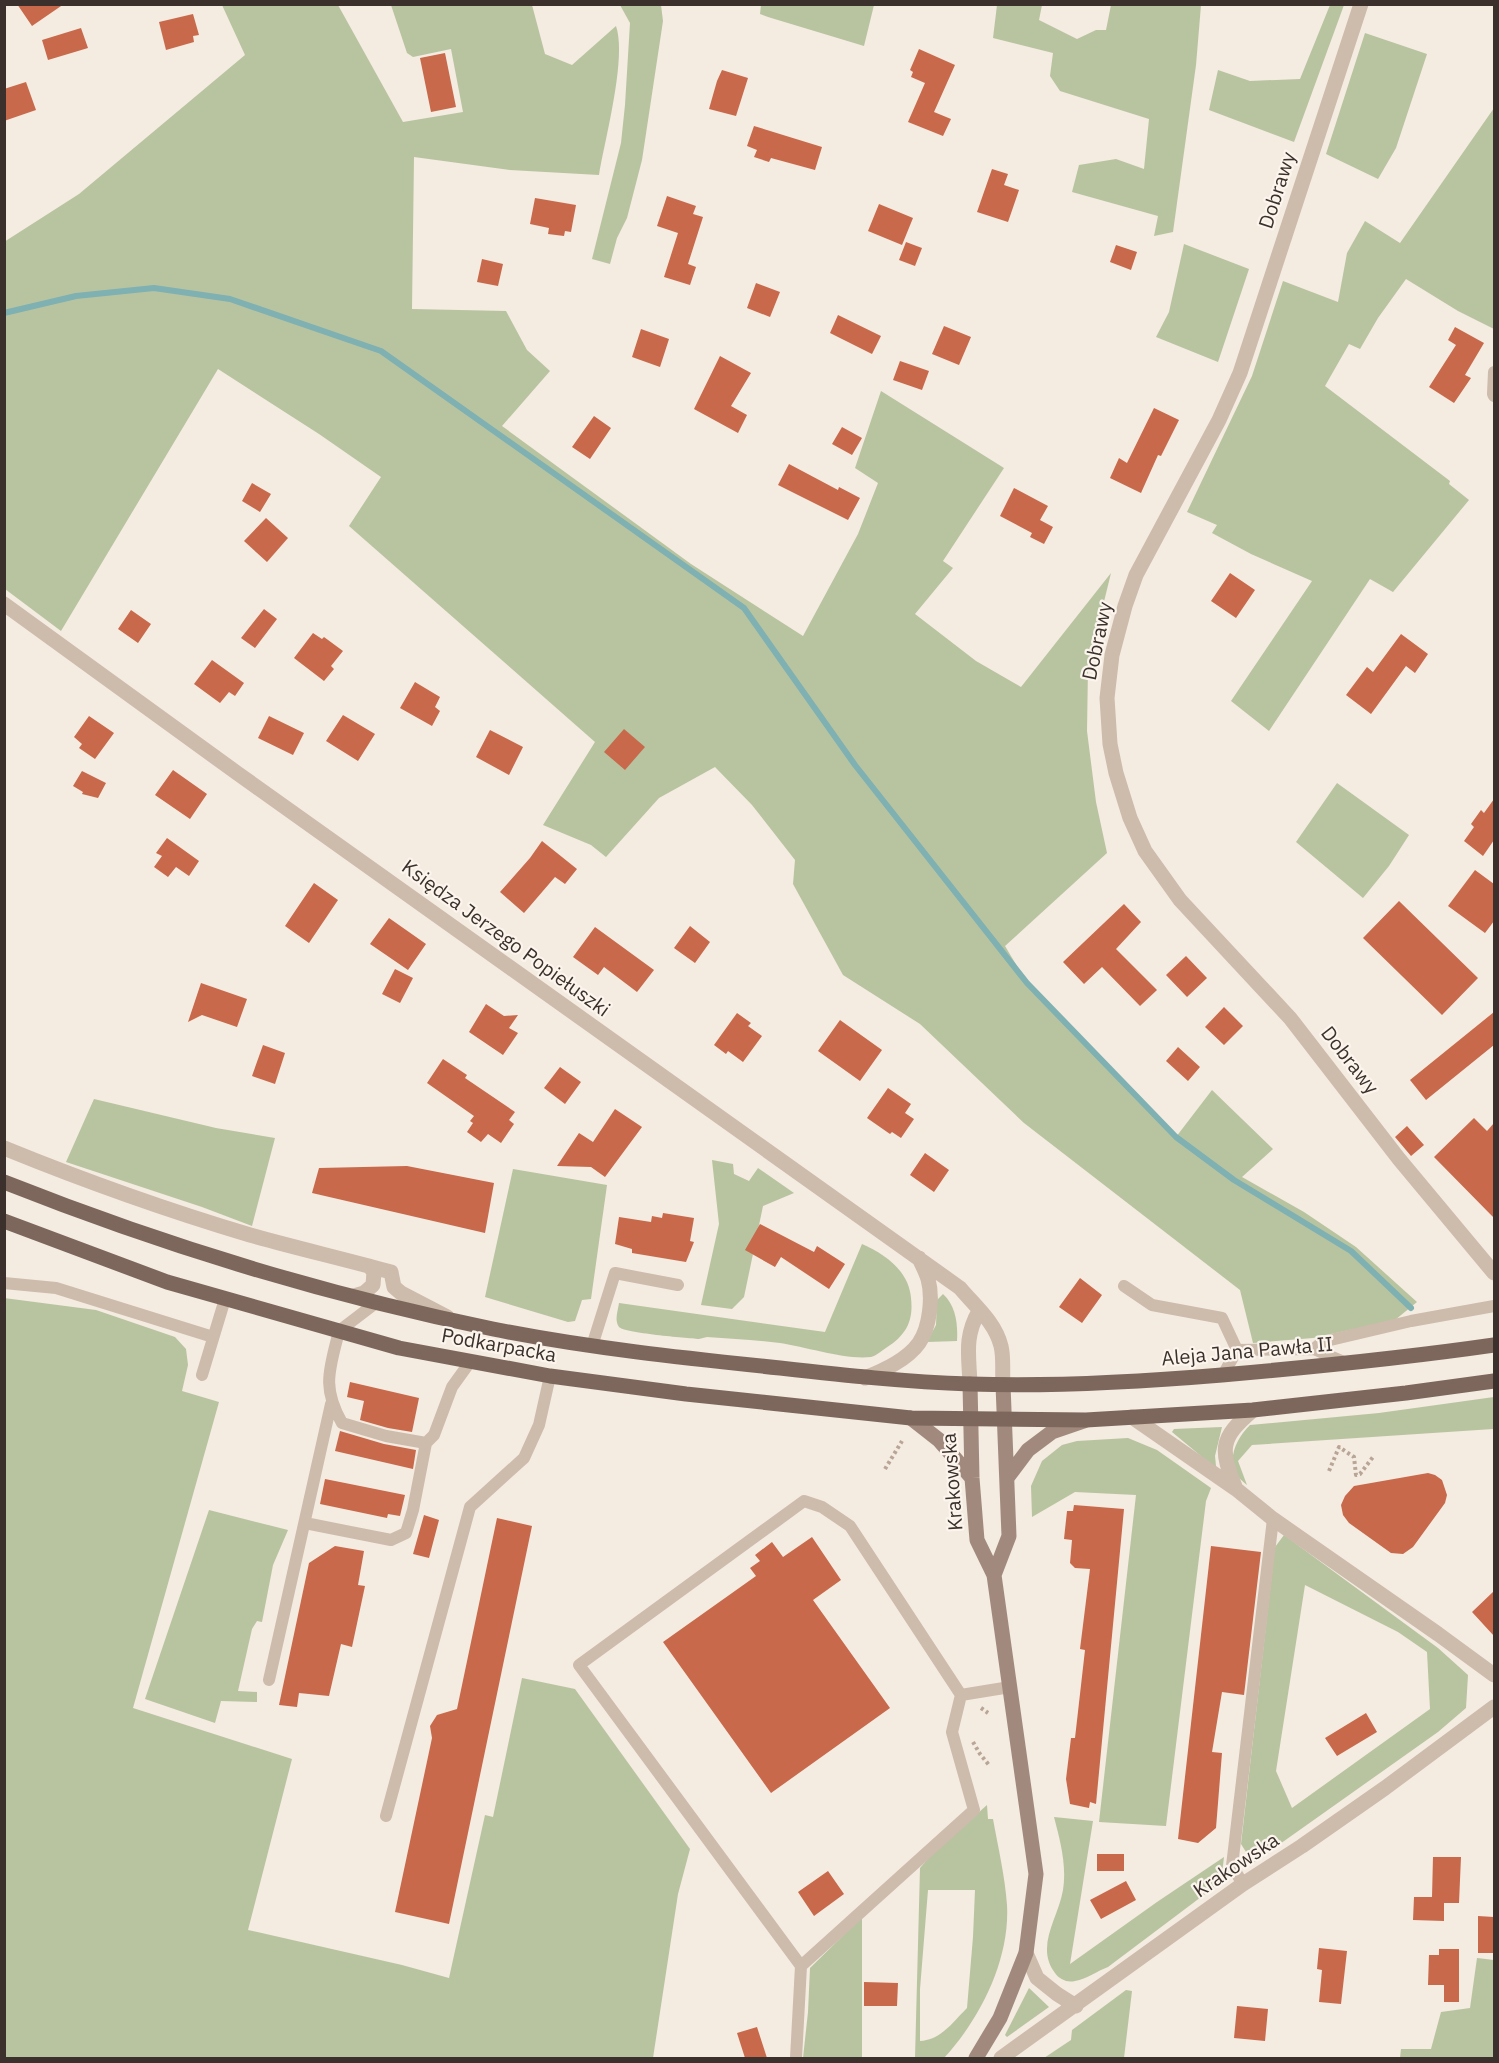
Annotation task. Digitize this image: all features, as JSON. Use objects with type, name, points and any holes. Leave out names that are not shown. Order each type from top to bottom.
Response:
[{"type":"main road","name":"Podkarpacka","points":[[4,1182],[93,1217],[260,1273],[454,1320],[592,1346],[709,1362],[865,1378],[970,1384]]},
{"type":"main road","name":"Podkarpacka","points":[[6,1222],[157,1278],[399,1348],[550,1376],[686,1394],[911,1418],[1005,1420]]},
{"type":"main road","name":"Aleja Jana Pawła II","points":[[970,1384],[1146,1381],[1347,1364],[1494,1346]]},
{"type":"main road","points":[[994,1575],[1010,1536],[1005,1420],[1086,1420],[1253,1410],[1406,1394],[1494,1381]]},
{"type":"main road","points":[[969,1419],[970,1384]]},
{"type":"main road","name":"Księdza Jerzego Popiełuszki","points":[[1003,1384],[1005,1420]]},
{"type":"main road","points":[[911,1418],[939,1440],[972,1478]]},
{"type":"main road","name":"Krakowska","points":[[969,1419],[977,1540],[994,1575],[1036,1874],[1026,1953],[1000,2018],[976,2058]]},
{"type":"main road","points":[[1007,1478],[1028,1450],[1052,1432],[1086,1420]]},
{"type":"street","name":"Dobrawy","points":[[1361,4],[1240,373],[1219,420],[1136,575],[1125,606],[1112,655],[1107,698],[1110,744],[1116,773],[1145,851],[1180,900],[1290,1018],[1399,1159],[1494,1272]]},
{"type":"street","name":"Księdza Jerzego Popiełuszki","points":[[4,604],[237,773],[960,1288],[990,1321],[1001,1346],[1003,1384]]},
{"type":"street","points":[[4,1148],[69,1175],[187,1215],[281,1244],[369,1266],[374,1272],[373,1285],[364,1293],[354,1296]]},
{"type":"street","points":[[865,1378],[885,1369],[920,1342],[926,1327],[930,1292],[919,1258]]},
{"type":"street","name":"Podkarpacka","points":[[369,1266],[391,1272],[394,1287],[400,1293],[454,1320]]},
{"type":"street","points":[[970,1384],[968,1335],[971,1324],[979,1311]]},
{"type":"street","points":[[1236,1489],[1224,1460],[1228,1437],[1236,1425],[1253,1410]]},
{"type":"street","points":[[1132,1417],[1236,1489],[1273,1519],[1438,1634],[1494,1676]]},
{"type":"street","name":"Krakowska","points":[[1001,2058],[1243,1884],[1329,1827],[1494,1707]]},
{"type":"street","points":[[1026,1953],[1037,1978],[1076,2006]]},
{"type":"lane","points":[[1494,372],[1494,396]]},
{"type":"lane","points":[[592,1346],[615,1273],[678,1285]]},
{"type":"lane","points":[[4,1283],[56,1288],[213,1337]]},
{"type":"lane","points":[[1124,1286],[1152,1305],[1222,1318],[1238,1350]]},
{"type":"lane","points":[[202,1375],[225,1299]]},
{"type":"lane","points":[[269,1680],[331,1404],[328,1384],[339,1331],[377,1302]]},
{"type":"lane","points":[[1314,1349],[1322,1342],[1411,1321],[1494,1306]]},
{"type":"lane","points":[[1238,1350],[1314,1349],[1347,1364]]},
{"type":"lane","points":[[1223,1375],[1238,1350]]},
{"type":"lane","points":[[305,1523],[391,1540],[406,1533],[413,1510],[426,1443],[434,1436],[452,1387],[470,1362]]},
{"type":"lane","points":[[386,1816],[470,1507],[524,1458],[539,1425],[550,1376]]},
{"type":"lane","points":[[331,1404],[342,1423],[386,1437],[426,1443]]},
{"type":"lane","points":[[795,2058],[801,1966],[579,1665],[804,1501],[822,1507],[850,1526],[961,1695],[952,1732],[974,1810],[801,1966]]},
{"type":"lane","points":[[1243,1884],[1232,1866],[1273,1519]]},
{"type":"lane","points":[[961,1695],[1010,1687]]},
{"type":"path","points":[[885,1469],[902,1440]]},
{"type":"path","points":[[1329,1471],[1339,1447],[1354,1457],[1356,1475],[1360,1474],[1373,1457]]},
{"type":"path","points":[[976,1707],[988,1713]]},
{"type":"path","points":[[971,1739],[989,1765]]},
{"type":"green space","points":[[761,4],[874,5],[864,46],[760,14]]},
{"type":"green space","points":[[222,5],[338,5],[403,122],[463,112],[451,49],[413,57],[407,53],[391,5],[532,5],[545,54],[572,65],[616,26],[619,40],[617,78],[599,175],[510,170],[414,157],[412,309],[506,311],[527,350],[550,371],[502,426],[691,564],[803,636],[858,534],[878,483],[855,468],[881,391],[1004,468],[943,561],[953,568],[915,614],[976,661],[1021,687],[1111,573],[1088,667],[1087,731],[1096,802],[1107,853],[1005,946],[1027,983],[1176,1137],[1212,1090],[1273,1149],[1242,1177],[1304,1212],[1356,1247],[1417,1302],[1395,1320],[1313,1338],[1253,1343],[1240,1290],[1024,1123],[920,1024],[843,975],[793,884],[795,860],[752,805],[715,767],[659,798],[606,857],[591,845],[543,825],[595,742],[349,526],[381,477],[218,369],[61,631],[5,589],[4,242],[79,194],[245,55]]},
{"type":"green space","points":[[620,5],[661,5],[663,21],[642,160],[627,218],[617,238],[610,264],[592,259],[621,143],[630,23]]},
{"type":"green space","points":[[997,5],[1042,5],[1039,20],[1077,39],[1096,30],[1106,30],[1111,5],[1201,5],[1196,65],[1173,232],[1154,236],[1158,216],[1072,192],[1079,165],[1116,159],[1144,169],[1149,119],[1060,91],[1050,76],[1053,53],[993,38]]},
{"type":"green space","points":[[1330,5],[1344,5],[1294,142],[1209,110],[1218,70],[1250,81],[1300,79]]},
{"type":"green space","points":[[1365,33],[1427,54],[1396,148],[1378,179],[1326,154]]},
{"type":"green space","points":[[1494,108],[1494,329],[1458,311],[1406,279],[1378,318],[1360,349],[1349,344],[1325,386],[1450,481],[1449,484],[1469,500],[1393,592],[1370,579],[1269,731],[1231,701],[1312,581],[1251,554],[1212,533],[1217,525],[1187,512],[1252,376],[1283,281],[1338,302],[1347,253],[1365,221],[1400,243]]},
{"type":"green space","points":[[1184,244],[1249,269],[1218,362],[1156,337],[1169,312]]},
{"type":"green space","points":[[1337,783],[1409,835],[1389,866],[1363,898],[1296,842]]},
{"type":"green space","points":[[94,1099],[216,1128],[275,1138],[252,1226],[66,1162]]},
{"type":"green space","points":[[712,1160],[733,1164],[734,1174],[749,1181],[758,1168],[794,1193],[763,1206],[744,1297],[732,1309],[701,1305],[719,1224]]},
{"type":"green space","points":[[513,1169],[607,1185],[591,1299],[582,1300],[575,1321],[568,1322],[485,1297]]},
{"type":"green space","points":[[862,1244],[887,1258],[901,1272],[909,1288],[912,1307],[909,1322],[902,1335],[872,1357],[850,1357],[771,1342],[656,1335],[623,1329],[619,1327],[617,1321],[619,1303],[825,1332]]},
{"type":"green space","points":[[943,1294],[951,1304],[955,1316],[957,1341],[927,1342],[936,1325],[937,1300]]},
{"type":"green space","points":[[4,1298],[96,1310],[175,1337],[186,1349],[188,1365],[182,1391],[219,1402],[133,1708],[292,1759],[248,1930],[449,1978],[485,1815],[493,1817],[522,1678],[575,1689],[690,1849],[678,1894],[653,2058],[5,2058]]},
{"type":"green space","points":[[1494,1397],[1494,1430],[1252,1445],[1238,1461],[1247,1485],[1235,1471],[1233,1455],[1235,1447],[1250,1425],[1379,1413]]},
{"type":"green space","points":[[1222,1427],[1215,1456],[1216,1466],[1213,1466],[1172,1432],[1174,1429]]},
{"type":"green space","points":[[1128,1438],[1157,1450],[1211,1488],[1206,1501],[1166,1826],[1099,1822],[1136,1495],[1075,1492],[1032,1517],[1031,1486],[1042,1461],[1062,1445],[1077,1441]]},
{"type":"green space","points":[[209,1510],[288,1530],[273,1565],[262,1622],[257,1621],[252,1629],[238,1691],[257,1692],[257,1702],[221,1701],[215,1723],[145,1699]]},
{"type":"green space","points":[[1284,1535],[1438,1648],[1468,1675],[1466,1708],[1438,1732],[1253,1863],[1241,1844],[1275,1547]],"holes":[[[1305,1585],[1398,1632],[1427,1652],[1430,1709],[1292,1808],[1276,1771]]]},
{"type":"green space","points":[[987,1805],[988,1819],[993,1819],[1003,1872],[1007,1926],[998,1967],[990,1988],[969,2025],[944,2058],[915,2058],[920,1868],[932,1854]],"holes":[[[928,1890],[975,1890],[967,2008],[940,2034],[920,2041],[920,1989]]]},
{"type":"green space","points":[[1054,1817],[1093,1821],[1070,1964],[1224,1857],[1221,1882],[1108,1967],[1079,1980],[1063,1980],[1049,1963],[1047,1953],[1047,1943],[1064,1881],[1062,1853]]},
{"type":"green space","points":[[862,1917],[862,2058],[803,2058],[810,1968]]},
{"type":"green space","points":[[1477,1958],[1494,1960],[1494,2058],[1400,2058],[1401,2049],[1431,2049],[1441,2012],[1470,2008]]},
{"type":"green space","points":[[1029,1988],[1049,2007],[1007,2037],[1005,2035]]},
{"type":"green space","points":[[1126,1990],[1132,1991],[1124,2058],[1044,2058],[1071,2040],[1072,2030]]},
{"type":"building","points":[[17,4],[64,4],[32,26]]},
{"type":"building","points":[[193,14],[199,35],[193,36],[194,42],[166,50],[159,22]]},
{"type":"building","points":[[81,28],[88,48],[48,60],[42,40]]},
{"type":"building","points":[[919,49],[955,65],[934,112],[951,119],[943,136],[908,122],[925,83],[911,77],[913,72],[910,70]]},
{"type":"building","points":[[445,53],[456,107],[431,112],[420,58]]},
{"type":"building","points":[[722,70],[748,78],[736,116],[709,109]]},
{"type":"building","points":[[26,82],[36,110],[4,121],[4,89]]},
{"type":"building","points":[[754,126],[822,147],[815,170],[771,158],[769,162],[754,157],[757,150],[747,146]]},
{"type":"building","points":[[992,169],[1008,174],[1004,185],[1019,190],[1008,222],[977,212]]},
{"type":"building","points":[[667,196],[696,206],[693,214],[703,217],[688,264],[696,267],[690,285],[664,277],[678,233],[657,226]]},
{"type":"building","points":[[535,198],[576,205],[571,232],[565,231],[564,236],[548,234],[549,228],[530,224]]},
{"type":"building","points":[[879,204],[913,218],[902,245],[868,231]]},
{"type":"building","points":[[906,242],[922,248],[915,266],[899,260]]},
{"type":"building","points":[[1116,245],[1137,252],[1131,270],[1110,262]]},
{"type":"building","points":[[482,259],[503,264],[498,286],[477,282]]},
{"type":"building","points":[[756,283],[780,292],[770,317],[747,308]]},
{"type":"building","points":[[838,315],[881,336],[872,354],[830,333]]},
{"type":"building","points":[[944,326],[971,337],[959,365],[932,354]]},
{"type":"building","points":[[1455,327],[1484,343],[1465,375],[1471,378],[1454,403],[1429,387],[1456,345],[1448,340]]},
{"type":"building","points":[[641,329],[669,339],[660,367],[632,357]]},
{"type":"building","points":[[720,356],[751,373],[731,406],[747,415],[738,433],[694,409]]},
{"type":"building","points":[[900,361],[929,371],[922,390],[893,380]]},
{"type":"building","points":[[1154,408],[1179,420],[1161,456],[1158,455],[1141,493],[1110,478],[1119,458],[1127,463]]},
{"type":"building","points":[[594,416],[611,428],[590,459],[572,447]]},
{"type":"building","points":[[842,427],[862,438],[852,455],[832,444]]},
{"type":"building","points":[[789,464],[838,490],[839,487],[860,498],[848,520],[778,485]]},
{"type":"building","points":[[252,483],[271,494],[260,512],[242,501]]},
{"type":"building","points":[[1014,488],[1048,506],[1040,520],[1053,527],[1044,544],[1030,537],[1032,533],[1000,516]]},
{"type":"building","points":[[266,518],[288,538],[267,562],[244,541]]},
{"type":"building","points":[[1230,573],[1255,590],[1236,618],[1211,601]]},
{"type":"building","points":[[264,609],[277,619],[255,648],[241,638]]},
{"type":"building","points":[[131,610],[151,624],[138,643],[118,629]]},
{"type":"building","points":[[313,633],[322,639],[324,637],[343,651],[331,666],[334,669],[324,681],[294,658]]},
{"type":"building","points":[[1401,634],[1428,654],[1415,673],[1406,666],[1371,714],[1346,695],[1367,667],[1373,672]]},
{"type":"building","points":[[212,660],[244,683],[235,696],[229,692],[220,703],[194,684]]},
{"type":"building","points":[[415,682],[440,697],[435,707],[440,711],[432,726],[400,708]]},
{"type":"building","points":[[343,715],[375,734],[358,761],[326,741]]},
{"type":"building","points":[[89,716],[114,733],[95,759],[79,748],[82,744],[74,737]]},
{"type":"building","points":[[269,716],[304,733],[293,755],[258,738]]},
{"type":"building","points":[[624,729],[645,747],[625,770],[604,752]]},
{"type":"building","points":[[490,730],[523,747],[509,775],[476,757]]},
{"type":"building","points":[[173,770],[207,794],[190,819],[155,795]]},
{"type":"building","points":[[82,771],[106,783],[98,798],[82,794],[83,792],[73,786]]},
{"type":"building","points":[[1494,799],[1494,840],[1483,856],[1464,841],[1474,827],[1471,824],[1481,810],[1484,813]]},
{"type":"building","points":[[167,838],[199,861],[189,876],[176,867],[168,877],[154,867],[162,856],[156,853]]},
{"type":"building","points":[[542,841],[577,869],[565,884],[555,877],[524,913],[500,892]]},
{"type":"building","points":[[1475,870],[1494,884],[1494,921],[1485,933],[1448,906]]},
{"type":"building","points":[[314,883],[338,900],[309,943],[285,926]]},
{"type":"building","points":[[1399,901],[1478,978],[1442,1015],[1363,938]]},
{"type":"building","points":[[1124,904],[1141,922],[1116,949],[1157,990],[1140,1006],[1102,967],[1084,984],[1063,962]]},
{"type":"building","points":[[389,918],[426,944],[408,970],[370,944]]},
{"type":"building","points":[[690,926],[710,942],[695,963],[674,948]]},
{"type":"building","points":[[595,927],[654,970],[637,992],[604,967],[598,975],[573,957]]},
{"type":"building","points":[[1186,956],[1207,978],[1187,997],[1166,975]]},
{"type":"building","points":[[395,969],[413,978],[400,1003],[382,994]]},
{"type":"building","points":[[201,983],[247,999],[237,1027],[202,1015],[188,1022]]},
{"type":"building","points":[[486,1004],[504,1016],[518,1015],[509,1028],[518,1033],[503,1055],[469,1032]]},
{"type":"building","points":[[1224,1007],[1243,1026],[1224,1045],[1205,1027]]},
{"type":"building","points":[[1494,1012],[1494,1045],[1426,1100],[1410,1080]]},
{"type":"building","points":[[737,1013],[751,1023],[748,1026],[762,1036],[743,1062],[728,1051],[726,1054],[714,1045]]},
{"type":"building","points":[[840,1020],[882,1050],[860,1081],[818,1051]]},
{"type":"building","points":[[263,1045],[285,1053],[275,1084],[252,1076]]},
{"type":"building","points":[[1178,1047],[1200,1067],[1188,1081],[1166,1061]]},
{"type":"building","points":[[443,1059],[467,1075],[465,1078],[515,1112],[509,1120],[514,1124],[501,1143],[488,1134],[481,1142],[467,1132],[473,1123],[470,1121],[474,1116],[427,1083]]},
{"type":"building","points":[[560,1067],[581,1082],[565,1104],[544,1088]]},
{"type":"building","points":[[888,1088],[911,1104],[905,1113],[914,1119],[901,1138],[892,1132],[890,1134],[867,1118]]},
{"type":"building","points":[[615,1109],[642,1127],[605,1177],[591,1167],[557,1166],[579,1133],[593,1142]]},
{"type":"building","points":[[1474,1118],[1487,1131],[1494,1123],[1494,1218],[1434,1157]]},
{"type":"building","points":[[1407,1126],[1424,1145],[1411,1156],[1395,1137]]},
{"type":"building","points":[[925,1153],[949,1170],[934,1192],[910,1175]]},
{"type":"building","points":[[407,1166],[494,1183],[485,1233],[312,1193],[319,1168]]},
{"type":"building","points":[[663,1213],[694,1218],[690,1241],[694,1242],[686,1262],[632,1253],[632,1249],[615,1244],[619,1217],[651,1222],[652,1216],[662,1218]]},
{"type":"building","points":[[760,1224],[814,1252],[817,1246],[845,1264],[829,1289],[781,1257],[775,1267],[745,1250]]},
{"type":"building","points":[[1080,1278],[1102,1295],[1082,1323],[1059,1307]]},
{"type":"building","points":[[350,1382],[419,1398],[412,1432],[360,1420],[364,1401],[347,1397]]},
{"type":"building","points":[[340,1431],[384,1444],[416,1450],[413,1469],[335,1451]]},
{"type":"building","points":[[1428,1473],[1442,1480],[1447,1495],[1445,1503],[1413,1547],[1403,1554],[1391,1553],[1349,1523],[1343,1515],[1341,1505],[1354,1486]]},
{"type":"building","points":[[325,1479],[405,1495],[400,1516],[388,1514],[387,1518],[320,1504]]},
{"type":"building","points":[[1074,1505],[1124,1509],[1096,1804],[1090,1802],[1089,1808],[1070,1804],[1066,1779],[1071,1738],[1075,1738],[1085,1650],[1080,1649],[1090,1569],[1075,1568],[1070,1563],[1072,1540],[1064,1539],[1067,1511],[1073,1511]]},
{"type":"building","points":[[424,1515],[439,1520],[429,1558],[413,1554]]},
{"type":"building","points":[[497,1518],[532,1526],[449,1924],[395,1912],[432,1738],[430,1726],[437,1715],[457,1709]]},
{"type":"building","points":[[812,1537],[841,1580],[813,1600],[890,1708],[771,1793],[663,1642],[756,1576],[750,1568],[760,1561],[755,1555],[772,1542],[783,1557]]},
{"type":"building","points":[[335,1546],[364,1551],[358,1585],[365,1586],[352,1647],[341,1644],[329,1696],[299,1693],[297,1707],[279,1705],[309,1563]]},
{"type":"building","points":[[1211,1546],[1261,1552],[1244,1695],[1222,1692],[1212,1752],[1222,1753],[1216,1828],[1198,1843],[1178,1839]]},
{"type":"building","points":[[1494,1591],[1494,1636],[1472,1612]]},
{"type":"building","points":[[1366,1713],[1377,1732],[1337,1756],[1325,1738]]},
{"type":"building","points":[[1097,1854],[1124,1854],[1124,1871],[1097,1871]]},
{"type":"building","points":[[1433,1857],[1461,1857],[1459,1903],[1444,1903],[1444,1921],[1413,1920],[1414,1897],[1432,1897]]},
{"type":"building","points":[[828,1871],[844,1894],[814,1916],[798,1892]]},
{"type":"building","points":[[1126,1881],[1136,1900],[1101,1919],[1090,1900]]},
{"type":"building","points":[[1478,1916],[1494,1917],[1494,1953],[1478,1953]]},
{"type":"building","points":[[1319,1948],[1347,1951],[1341,2004],[1319,2002],[1322,1970],[1317,1969]]},
{"type":"building","points":[[1439,1949],[1459,1949],[1459,2002],[1444,2002],[1444,1985],[1428,1985],[1429,1955],[1439,1955]]},
{"type":"building","points":[[864,1982],[898,1983],[897,2006],[864,2006]]},
{"type":"building","points":[[1237,2006],[1268,2009],[1265,2041],[1234,2038]]},
{"type":"building","points":[[757,2027],[767,2058],[745,2058],[737,2033]]},
{"type":"waterway","points":[[4,313],[76,296],[154,288],[230,299],[381,351],[744,608],[855,765],[1027,983],[1176,1137],[1234,1180],[1351,1251],[1411,1308]]}]
